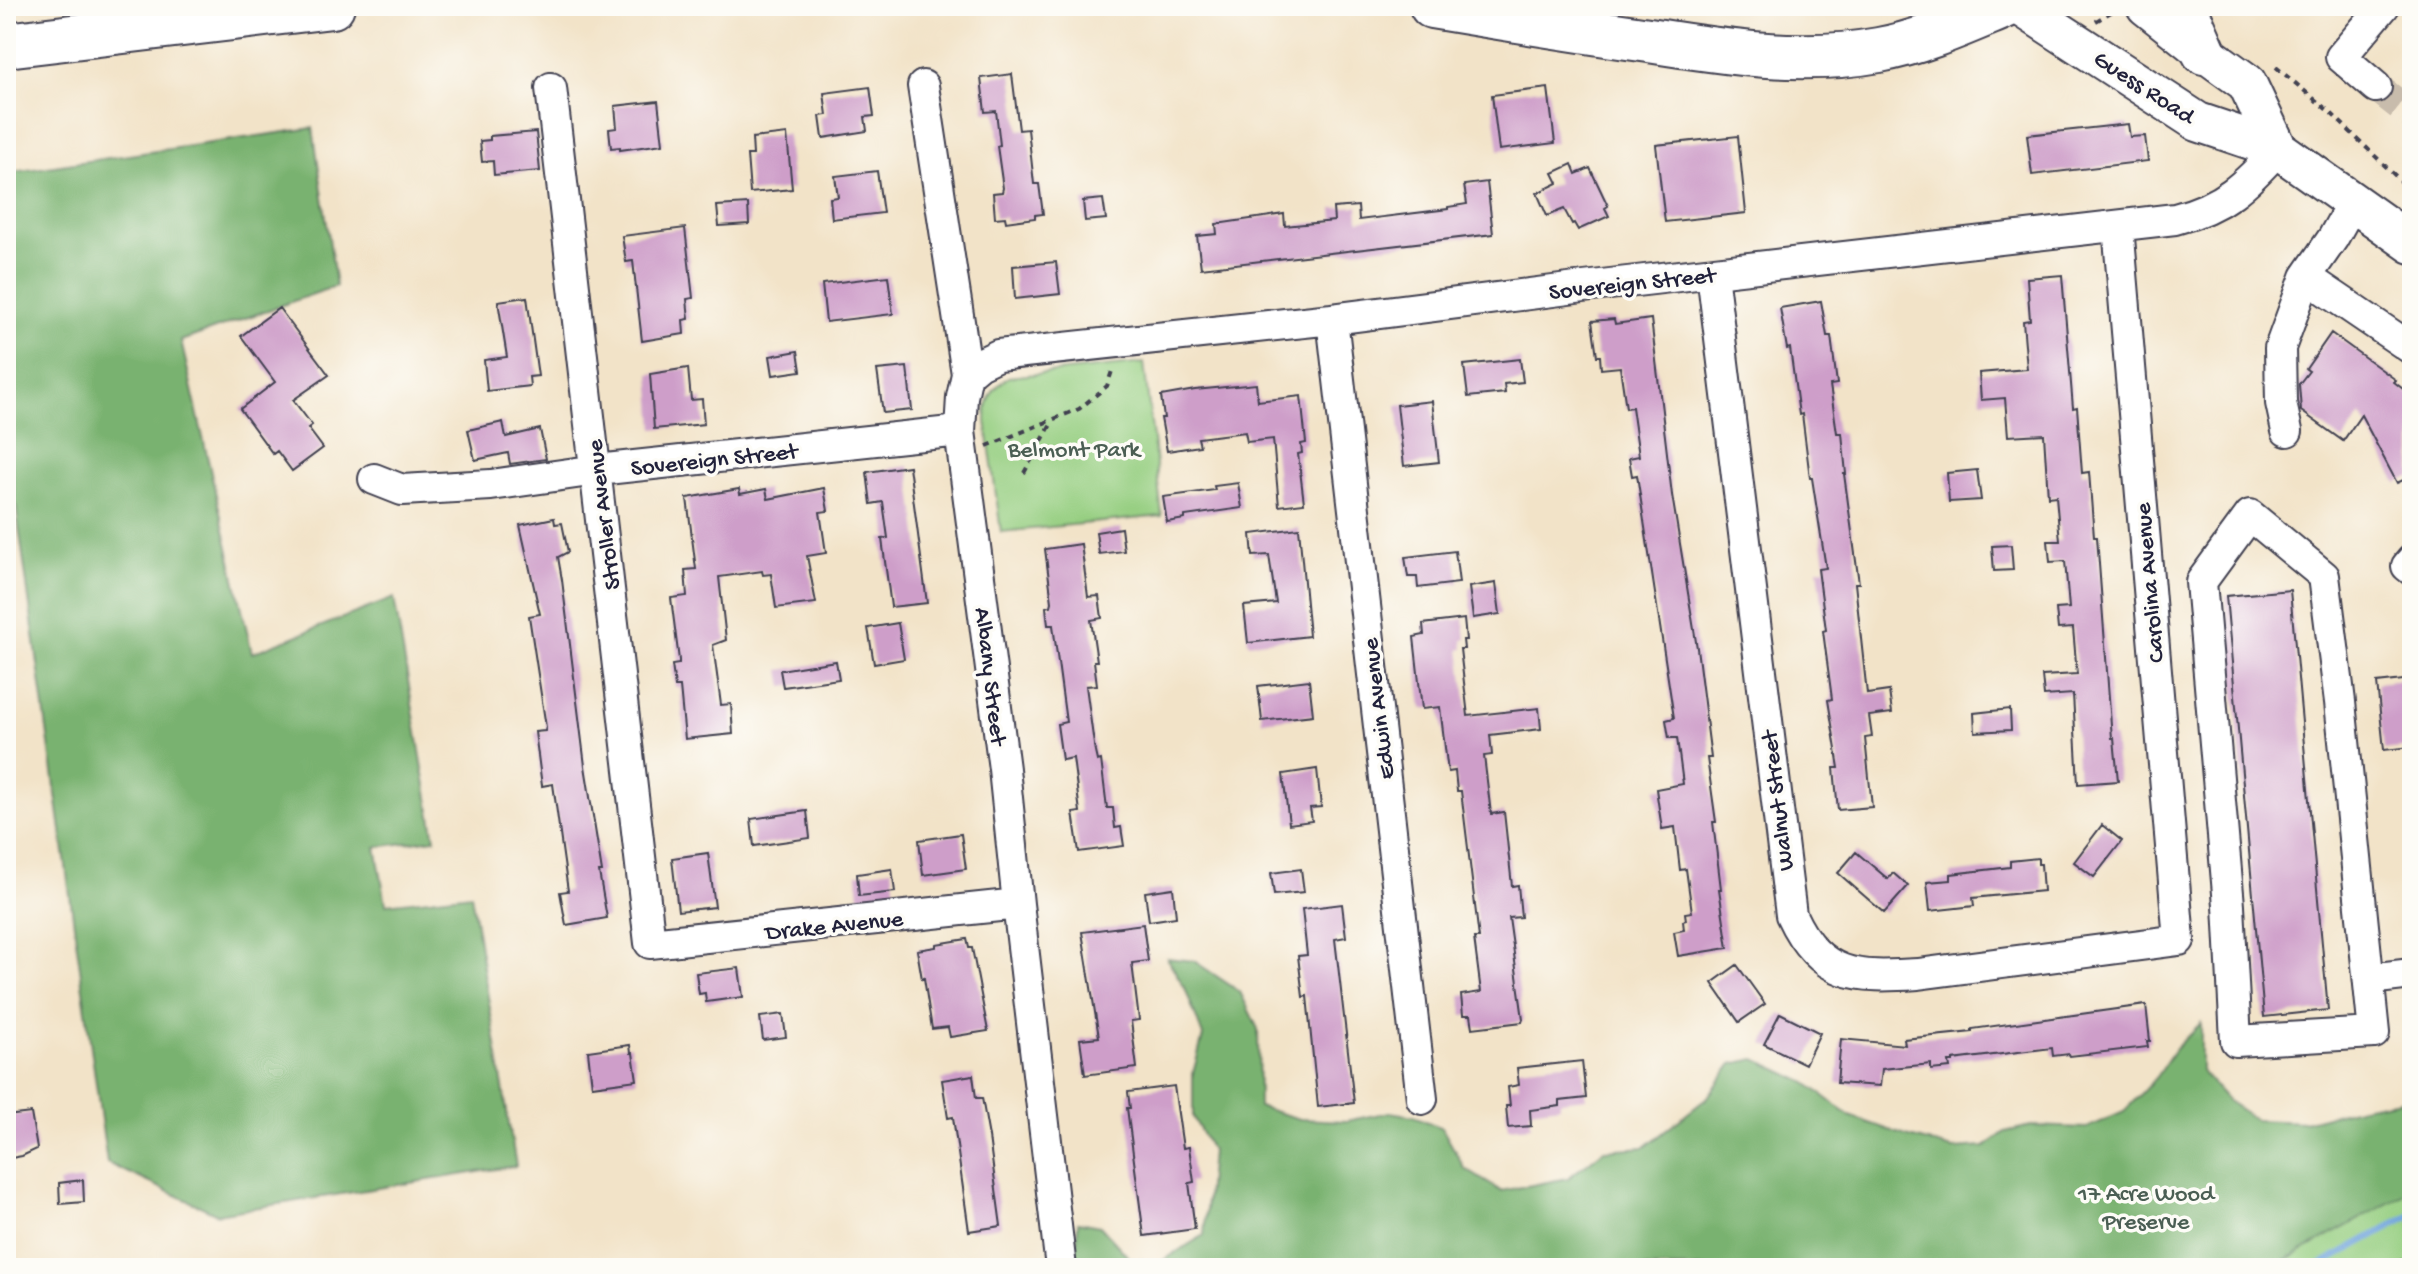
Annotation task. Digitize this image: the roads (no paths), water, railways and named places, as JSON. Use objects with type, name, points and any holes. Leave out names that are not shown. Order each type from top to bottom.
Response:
[{"type":"highway","points":[[6,45],[332,6]]},
{"type":"highway","points":[[1432,6],[1701,48],[1789,56],[1883,50],[1921,40],[2005,6]]},
{"type":"highway","points":[[2184,6],[2204,52]]},
{"type":"main road","name":"Guess Road","points":[[2020,6],[2198,122],[2278,149],[2412,244]]},
{"type":"main road","name":"Guess Road","points":[[2146,6],[2247,83],[2278,149]]},
{"type":"street","points":[[2376,87],[2341,57],[2384,6]]},
{"type":"street","name":"Albany Street","points":[[923,86],[967,374],[962,397],[962,445],[1004,769],[1061,1268]]},
{"type":"street","name":"Stroller Avenue","points":[[551,88],[650,943]]},
{"type":"street","name":"Sovereign Street","points":[[967,374],[998,355],[1332,319],[2175,219],[2218,204],[2249,181],[2278,149]]},
{"type":"street","points":[[2287,431],[2281,403],[2280,348],[2306,277],[2353,202]]},
{"type":"street","name":"Carolina Avenue","points":[[2118,226],[2179,940]]},
{"type":"street","name":"Walnut Street","points":[[1712,273],[1787,895],[1791,915],[1803,938],[1836,969],[1856,975],[1881,976],[1918,974],[2179,940]]},
{"type":"street","points":[[2306,277],[2412,349]]},
{"type":"street","name":"Edwin Avenue","points":[[1332,319],[1422,1099]]},
{"type":"street","name":"Sovereign Street","points":[[374,479],[402,490],[491,485],[597,470],[962,445]]},
{"type":"street","points":[[2250,515],[2324,576],[2369,979],[2374,1033],[2236,1041],[2229,905],[2201,582],[2250,515]]},
{"type":"street","points":[[2412,560],[2407,566],[2412,570]]},
{"type":"street","name":"Drake Avenue","points":[[650,943],[1018,904]]},
{"type":"street","points":[[2369,979],[2412,974]]},
{"type":"waterway","points":[[2315,1268],[2412,1214]]},
{"type":"tunnel","points":[[2376,87],[2412,115]]},
{"type":"park label","name":"Belmont Park","points":[[1074,448]]},
{"type":"park label","name":"17 Acre Wood Preserve","points":[[2146,1206]]}]
